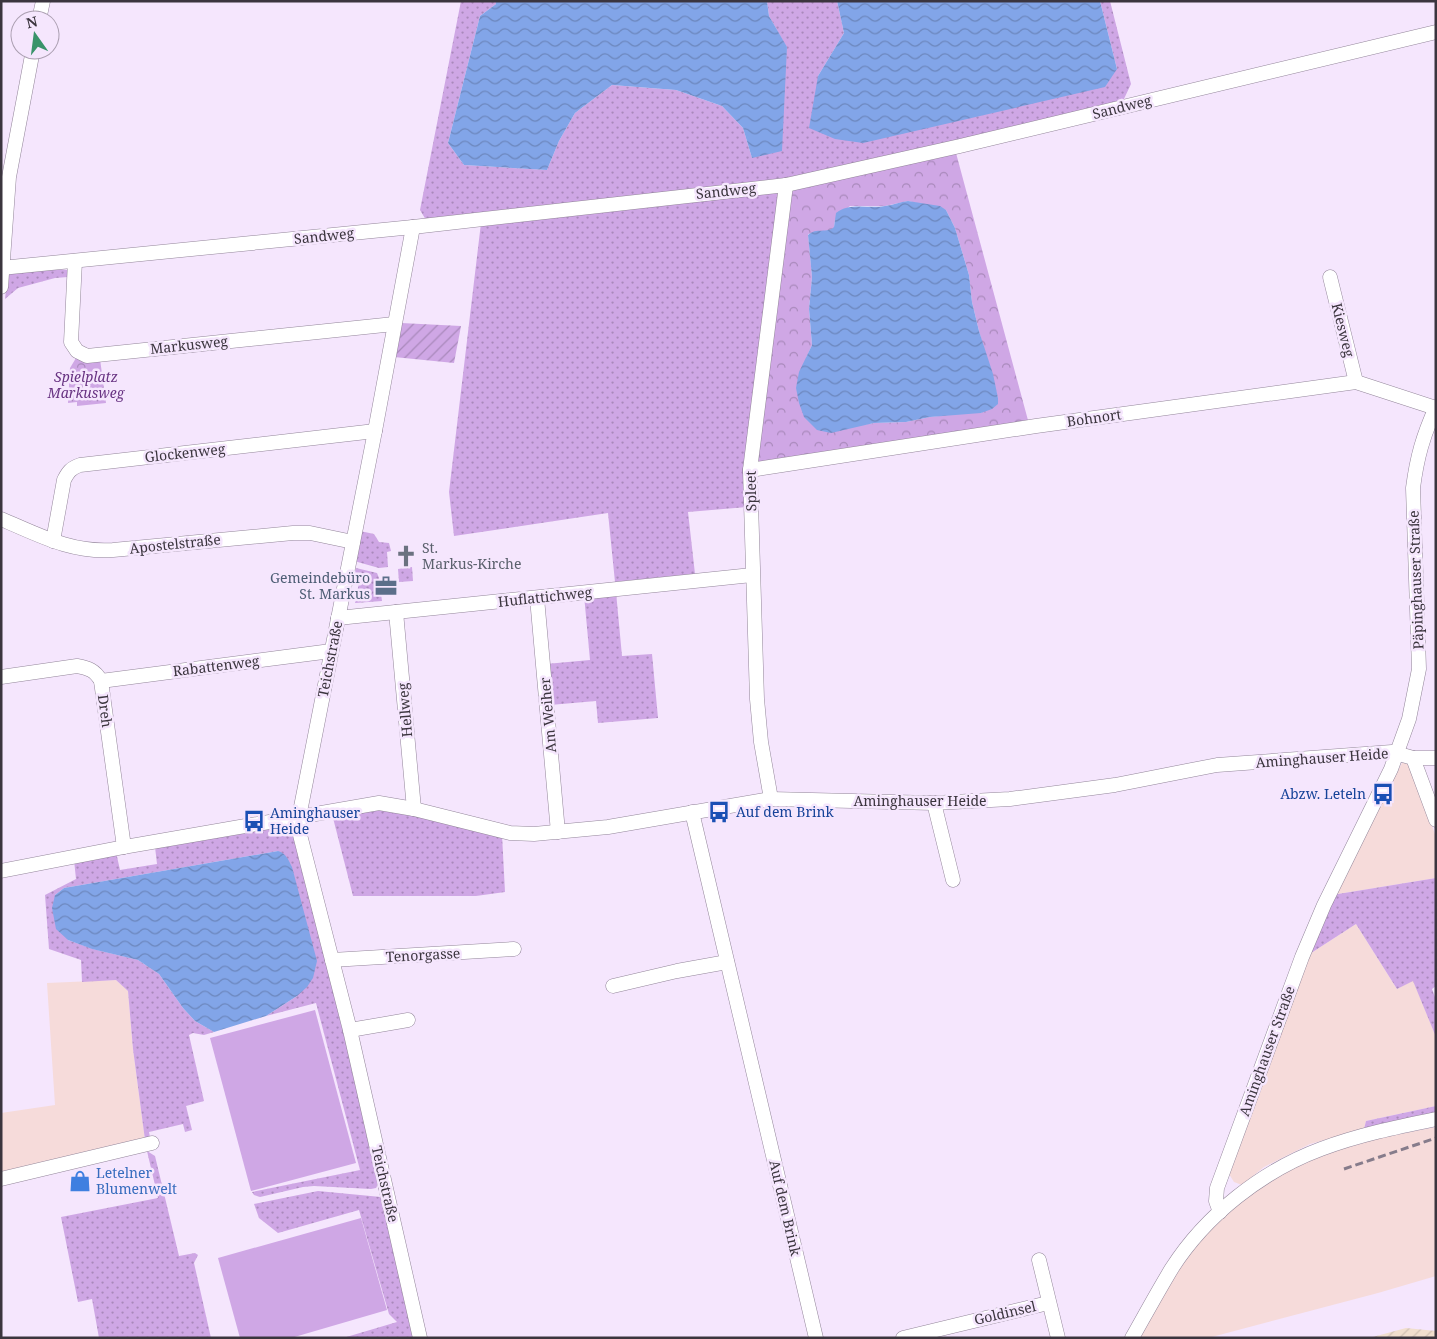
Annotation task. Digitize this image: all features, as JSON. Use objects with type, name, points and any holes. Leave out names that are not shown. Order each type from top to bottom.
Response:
[{"type":"street","name":"Sandweg","points":[[2,268],[413,227],[786,185],[960,146],[1436,32]]},
{"type":"street","points":[[1,287],[9,176],[31,60]]},
{"type":"street","name":"Spleet","points":[[771,799],[761,742],[757,700],[750,470],[786,185]]},
{"type":"street","name":"Teichstraße","points":[[413,227],[375,432],[299,817],[299,831],[350,1030],[420,1338]]},
{"type":"street","name":"Markusweg","points":[[75,261],[71,342],[76,351],[86,356],[394,324]]},
{"type":"street","name":"Kiesweg","points":[[1330,277],[1356,382]]},
{"type":"street","name":"Bohnort","points":[[750,470],[1036,426],[1356,382],[1436,407]]},
{"type":"street","name":"Päpinghauser Straße","points":[[1398,753],[1409,719],[1419,669],[1413,488],[1416,461],[1430,436],[1436,407]]},
{"type":"street","name":"Glockenweg","points":[[53,541],[64,480],[68,472],[80,465],[375,432]]},
{"type":"street","name":"Apostelstraße","points":[[1,519],[53,541],[86,550],[100,551],[293,533],[310,533],[353,542]]},
{"type":"street","name":"Huflattichweg","points":[[338,618],[752,575]]},
{"type":"street","name":"Am Weiher","points":[[537,598],[558,832]]},
{"type":"street","name":"Hellweg","points":[[396,612],[414,809]]},
{"type":"street","name":"Rabattenweg","points":[[101,681],[331,651]]},
{"type":"street","name":"Dreh","points":[[1,677],[77,666],[87,668],[96,673],[101,681],[124,847]]},
{"type":"street","name":"Aminghauser Heide","points":[[1,870],[379,803],[414,809],[510,833],[534,834],[608,827],[771,799],[934,803],[1010,799],[1115,785],[1217,765],[1392,752],[1413,758],[1436,758]]},
{"type":"street","name":"Aminghauser Straße","points":[[1220,1212],[1216,1201],[1217,1188],[1302,958],[1324,905],[1398,753]]},
{"type":"street","points":[[1413,758],[1436,820]]},
{"type":"street","points":[[934,803],[953,880]]},
{"type":"street","name":"Auf dem Brink","points":[[692,812],[816,1338]]},
{"type":"street","name":"Tenorgasse","points":[[332,960],[514,949]]},
{"type":"street","points":[[613,986],[727,962]]},
{"type":"street","points":[[350,1030],[408,1020]]},
{"type":"street","points":[[1132,1338],[1173,1267],[1201,1231],[1250,1187],[1293,1162],[1320,1150],[1376,1133],[1436,1119]]},
{"type":"street","points":[[1,1179],[152,1143]]},
{"type":"street","points":[[1039,1260],[1058,1338]]},
{"type":"street","name":"Goldinsel","points":[[903,1338],[1048,1303]]},
{"type":"shaded area","points":[[1402,763],[1408,763],[1413,773],[1436,837],[1436,878],[1332,895]]},
{"type":"shaded area","points":[[1356,924],[1397,989],[1413,980],[1436,1037],[1436,1106],[1366,1121],[1364,1129],[1310,1144],[1264,1167],[1242,1185],[1234,1182],[1229,1174],[1308,955]]},
{"type":"shaded area","points":[[116,980],[128,991],[133,1049],[145,1140],[1,1174],[1,1113],[55,1105],[47,983]]},
{"type":"shaded area","points":[[1436,1127],[1436,1276],[1208,1338],[1131,1338],[1202,1228],[1240,1193],[1307,1159],[1358,1142]]},
{"type":"shaded area","points":[[1406,1328],[1436,1331],[1436,1338],[1369,1338]]},
{"type":"green space","points":[[461,1],[496,1],[496,4],[480,16],[448,143],[464,165],[547,170],[559,141],[575,113],[612,85],[676,90],[722,106],[743,128],[752,158],[787,48],[769,16],[767,1],[837,1],[844,33],[818,76],[1117,69],[1100,1],[1110,1],[1131,84],[1123,101],[806,176],[426,220],[420,210]]},
{"type":"green space","points":[[956,153],[1029,424],[760,465],[754,458],[789,188]],"holes":[[[908,201],[946,210],[955,228],[969,275],[972,302],[998,398],[981,413],[965,413],[906,422],[874,423],[855,426],[806,358],[812,345],[809,309],[812,277],[808,234],[831,230],[834,228],[835,220],[850,206],[885,206]]]},
{"type":"green space","points":[[781,189],[747,507],[688,512],[695,574],[615,582],[608,513],[454,536],[449,492],[481,223]]},
{"type":"green space","points":[[52,269],[67,270],[68,277],[55,278],[18,288],[5,299],[10,272]]},
{"type":"green space","points":[[401,323],[461,326],[454,363],[394,357]]},
{"type":"green space","name":"Spielplatz Markusweg","points":[[76,358],[100,359],[106,403],[77,406],[77,402],[68,403],[70,368]]},
{"type":"green space","points":[[360,531],[374,534],[379,542],[389,543],[391,551],[387,552],[388,567],[379,568],[354,561]]},
{"type":"green space","points":[[412,567],[413,581],[399,582],[398,569]]},
{"type":"green space","points":[[356,568],[377,573],[382,601],[355,603],[360,578],[354,576]]},
{"type":"green space","points":[[616,592],[622,656],[652,654],[658,718],[598,723],[596,701],[550,705],[546,664],[590,660],[584,595]]},
{"type":"green space","points":[[389,809],[502,835],[505,892],[476,896],[353,896],[332,814]]},
{"type":"green space","points":[[288,823],[296,829],[376,1173],[378,1184],[376,1188],[314,1186],[260,1197],[252,1192],[360,1170],[316,1003],[266,1016],[297,996],[278,851],[64,888],[55,895],[68,940],[93,949],[138,960],[159,974],[183,1008],[195,1021],[214,1032],[204,1035],[193,1033],[189,1035],[204,1101],[186,1106],[192,1130],[185,1132],[183,1124],[149,1132],[150,1137],[145,1140],[133,1049],[128,991],[116,980],[82,982],[81,960],[49,949],[45,895],[76,879],[74,860],[116,852],[120,870],[157,864],[155,847]]},
{"type":"green space","points":[[1436,878],[1436,986],[1432,989],[1436,1000],[1436,1037],[1413,981],[1397,989],[1356,924],[1308,955],[1332,895]]},
{"type":"green space","points":[[315,1010],[356,1163],[251,1191],[210,1038]]},
{"type":"green space","points":[[1436,1106],[1436,1115],[1364,1129],[1366,1121]]},
{"type":"green space","points":[[147,1151],[155,1156],[179,1256],[195,1253],[198,1255],[194,1263],[211,1338],[99,1338],[92,1299],[78,1302],[61,1217],[158,1198]]},
{"type":"green space","points":[[318,1191],[381,1197],[416,1338],[343,1338],[397,1322],[389,1314],[359,1210],[278,1233],[259,1218],[254,1204]]},
{"type":"green space","points":[[361,1218],[387,1310],[291,1338],[240,1338],[218,1258]]},
{"type":"water","points":[[496,1],[767,1],[769,16],[787,47],[782,151],[752,158],[743,128],[722,106],[676,90],[612,85],[575,113],[559,141],[547,170],[464,165],[448,143],[480,16],[496,4]]},
{"type":"water","points":[[837,1],[1100,1],[1117,69],[1105,87],[863,143],[835,139],[809,128],[818,76],[844,33]]},
{"type":"water","points":[[908,201],[940,206],[946,210],[955,228],[969,275],[972,302],[993,374],[998,404],[992,409],[981,413],[930,417],[906,422],[874,423],[831,433],[817,430],[804,417],[796,388],[799,372],[812,345],[809,309],[812,277],[808,235],[814,231],[828,230],[834,227],[836,213],[841,210],[859,206],[888,206]]},
{"type":"water","points":[[278,851],[285,855],[292,867],[317,961],[313,978],[307,987],[297,996],[266,1016],[214,1032],[195,1021],[183,1008],[159,974],[138,960],[92,949],[68,940],[56,929],[52,908],[55,895],[64,888]]},
{"type":"railway","points":[[1344,1169],[1436,1138]]},
{"type":"place","name":"St. Markus-Kirche","points":[[406,556]]},
{"type":"place","name":"Gemeindebüro St. Markus","points":[[386,586]]},
{"type":"place","name":"Abzw. Leteln","points":[[1383,794]]},
{"type":"place","name":"Auf dem Brink","points":[[719,812]]},
{"type":"place","name":"Aminghauser Heide","points":[[254,821]]},
{"type":"place","name":"Letelner Blumenwelt","points":[[80,1181]]}]
